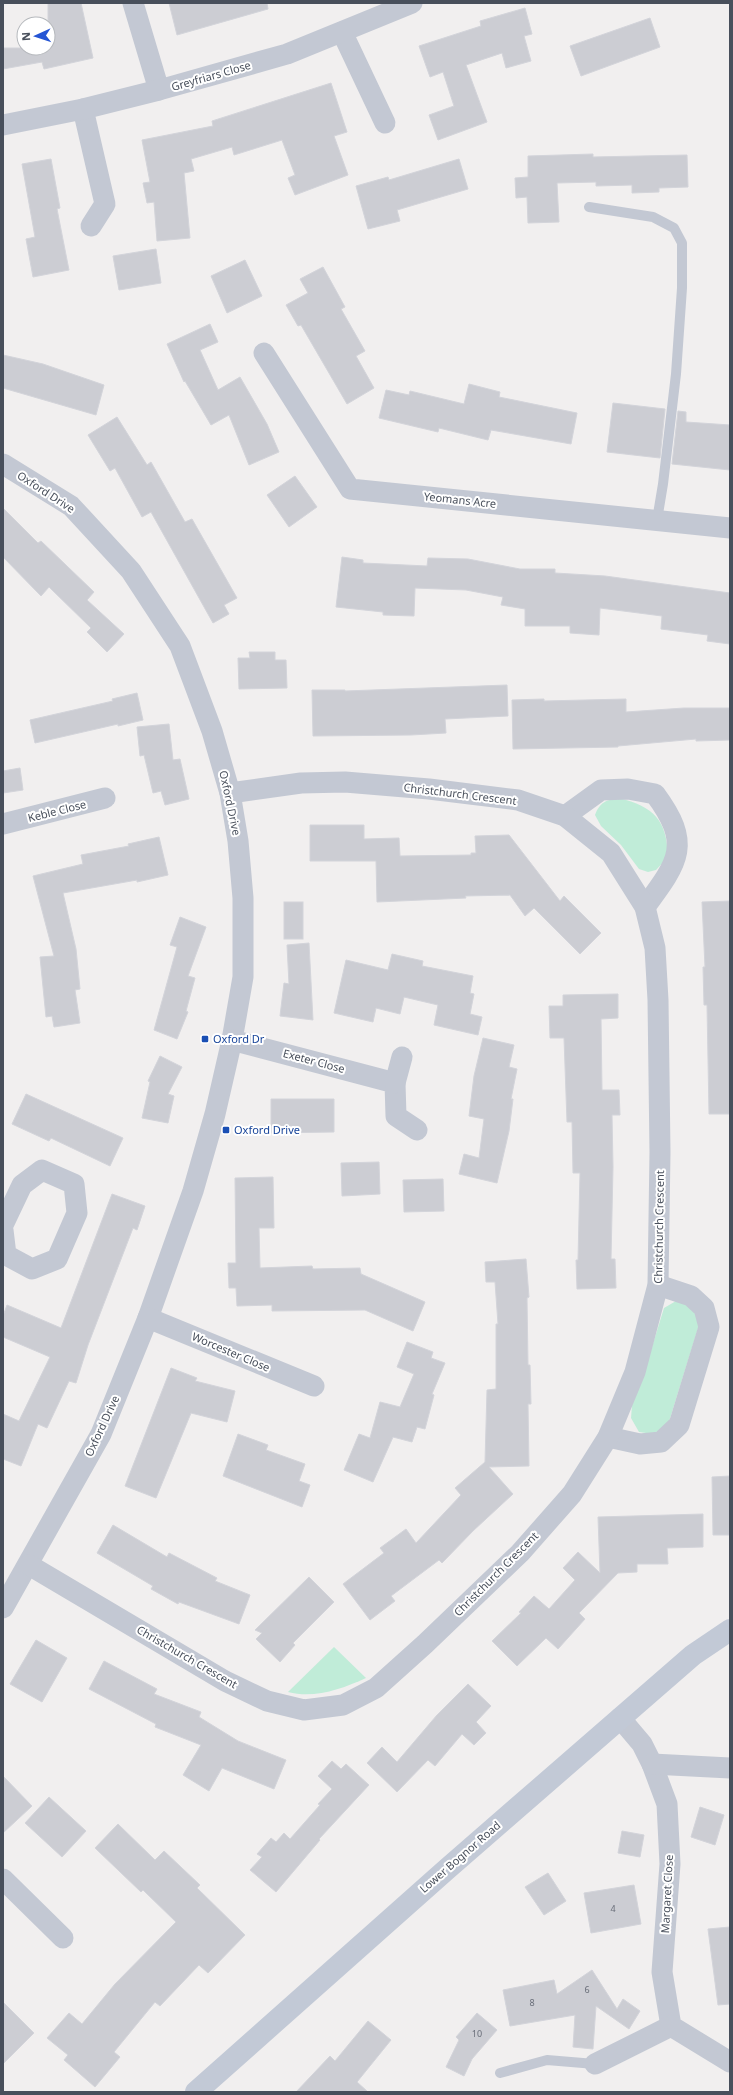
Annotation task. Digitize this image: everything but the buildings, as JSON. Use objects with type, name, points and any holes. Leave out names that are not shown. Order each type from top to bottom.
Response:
[{"type":"main road","name":"Lower Bognor Road","points":[[196,2092],[620,1718],[693,1655],[730,1630]]},
{"type":"street","points":[[133,3],[159,90]]},
{"type":"street","name":"Greyfriars Close","points":[[3,124],[83,109],[159,90],[287,54],[412,3]]},
{"type":"street","points":[[342,32],[386,123]]},
{"type":"street","points":[[83,109],[105,204],[91,226]]},
{"type":"street","name":"Yeomans Acre","points":[[264,353],[350,489],[730,528]]},
{"type":"street","name":"Oxford Drive","points":[[3,464],[71,506],[131,571],[180,646],[212,732],[230,793],[238,841],[243,898],[243,977],[232,1040],[215,1114],[193,1191],[148,1318],[100,1434],[3,1608]]},
{"type":"street","name":"Christchurch Crescent","points":[[28,1565],[225,1681],[267,1701],[304,1710],[343,1705],[376,1688],[425,1644],[520,1553],[572,1494],[608,1437],[635,1372],[658,1285],[660,1152],[658,1000],[655,948],[645,907],[611,853],[565,816],[518,800],[429,789],[345,782],[301,783],[230,793]]},
{"type":"street","points":[[565,816],[601,790],[628,789],[655,794],[669,813],[678,838],[676,860],[663,883],[645,907]]},
{"type":"street","name":"Keble Close","points":[[5,828],[106,798]]},
{"type":"street","name":"Exeter Close","points":[[232,1040],[395,1083]]},
{"type":"street","points":[[402,1057],[395,1083],[396,1116],[417,1130]]},
{"type":"street","points":[[3,1225],[8,1204],[22,1185],[42,1170],[74,1184],[77,1213],[57,1259],[32,1269],[6,1255],[3,1230]]},
{"type":"street","points":[[608,1437],[640,1444],[661,1442],[679,1425],[709,1326],[704,1308],[691,1296],[658,1285]]},
{"type":"street","name":"Worcester Close","points":[[148,1318],[314,1386]]},
{"type":"street","name":"Margaret Close","points":[[620,1718],[642,1744],[652,1764],[667,1804],[670,1864],[662,1972],[671,2026]]},
{"type":"street","points":[[652,1764],[730,1768]]},
{"type":"street","points":[[3,1879],[64,1938]]},
{"type":"street","points":[[595,2064],[671,2026],[730,2062]]},
{"type":"lane","points":[[589,207],[653,216],[674,228],[682,243],[682,288],[676,374],[663,484],[657,520]]},
{"type":"lane","points":[[500,2072],[546,2060],[595,2064]]},
{"type":"green space","points":[[619,798],[650,811],[661,824],[665,833],[668,857],[656,870],[648,872],[639,869],[621,845],[601,826],[595,815],[601,804]]},
{"type":"green space","points":[[676,1301],[686,1304],[692,1308],[699,1325],[668,1425],[653,1434],[639,1432],[631,1418],[632,1405],[643,1376],[664,1308]]},
{"type":"green space","points":[[334,1647],[366,1678],[338,1689],[318,1694],[298,1694],[288,1692]]},
{"type":"place","name":"Oxford Dr","points":[[205,1039]]},
{"type":"place","name":"Oxford Drive","points":[[226,1130]]}]
